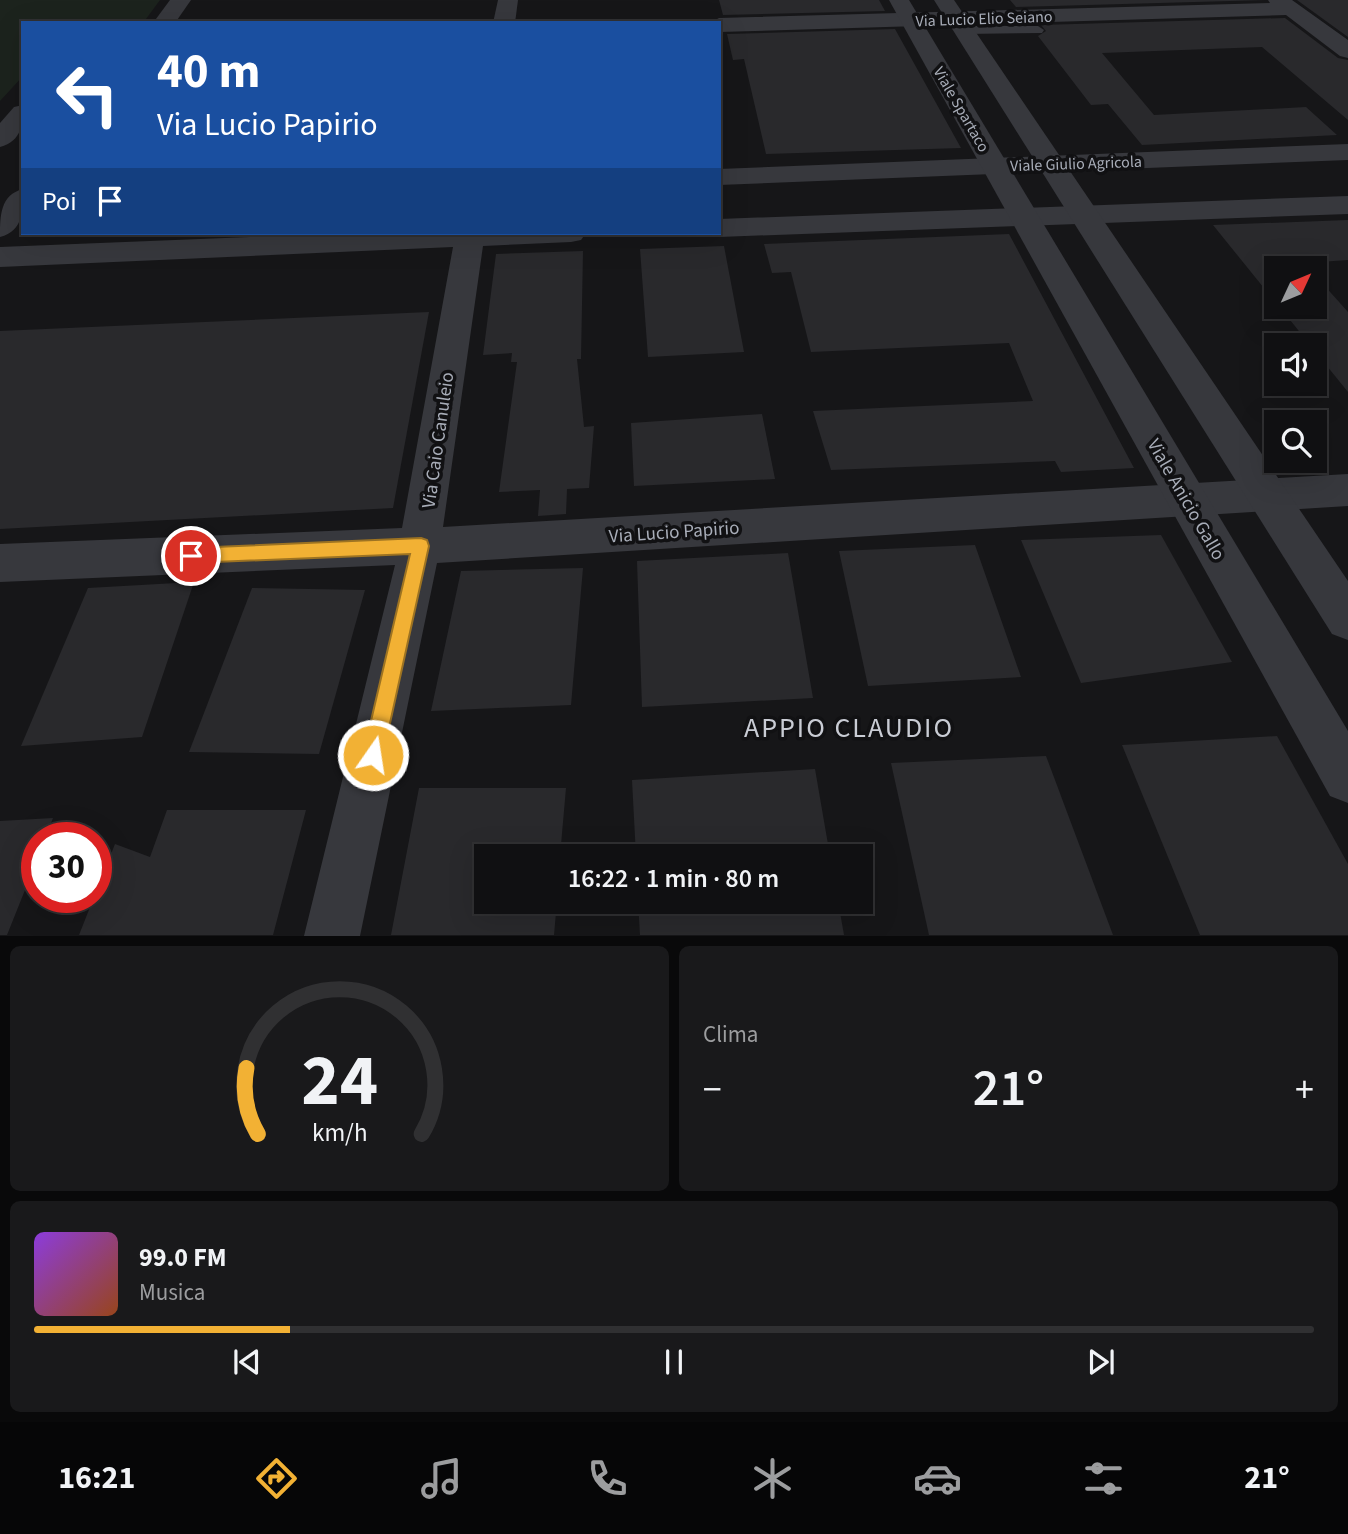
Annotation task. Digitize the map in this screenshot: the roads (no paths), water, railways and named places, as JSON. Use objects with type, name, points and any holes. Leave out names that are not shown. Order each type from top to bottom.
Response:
[{"type":"street","points":[[165,21],[181,0]]},
{"type":"street","points":[[504,21],[508,0]]},
{"type":"street","points":[[1284,4],[1348,51]]},
{"type":"street","name":"Via Lucio Elio Seiano","points":[[721,25],[905,10],[955,16],[1284,4]]},
{"type":"street","name":"Viale Spartaco","points":[[905,10],[1026,219]]},
{"type":"street","points":[[955,16],[1348,619]]},
{"type":"street","points":[[0,139],[21,115]]},
{"type":"street","name":"Viale Giulio Agricola","points":[[721,177],[1348,152]]},
{"type":"street","points":[[0,228],[17,199]]},
{"type":"street","points":[[721,228],[1026,219],[1348,205]]},
{"type":"street","name":"Viale Anicio Gallo","points":[[1026,219],[1348,778]]},
{"type":"street","points":[[0,257],[450,235]]},
{"type":"street","name":"Via Caio Canuleio","points":[[332,936],[421,546],[455,313],[470,235]]},
{"type":"street","name":"Via Lucio Papirio","points":[[0,563],[421,546],[1348,490]]},
{"type":"lane","points":[[955,16],[1038,30]]},
{"type":"district","name":"APPIO CLAUDIO","points":[[849,727]]}]
